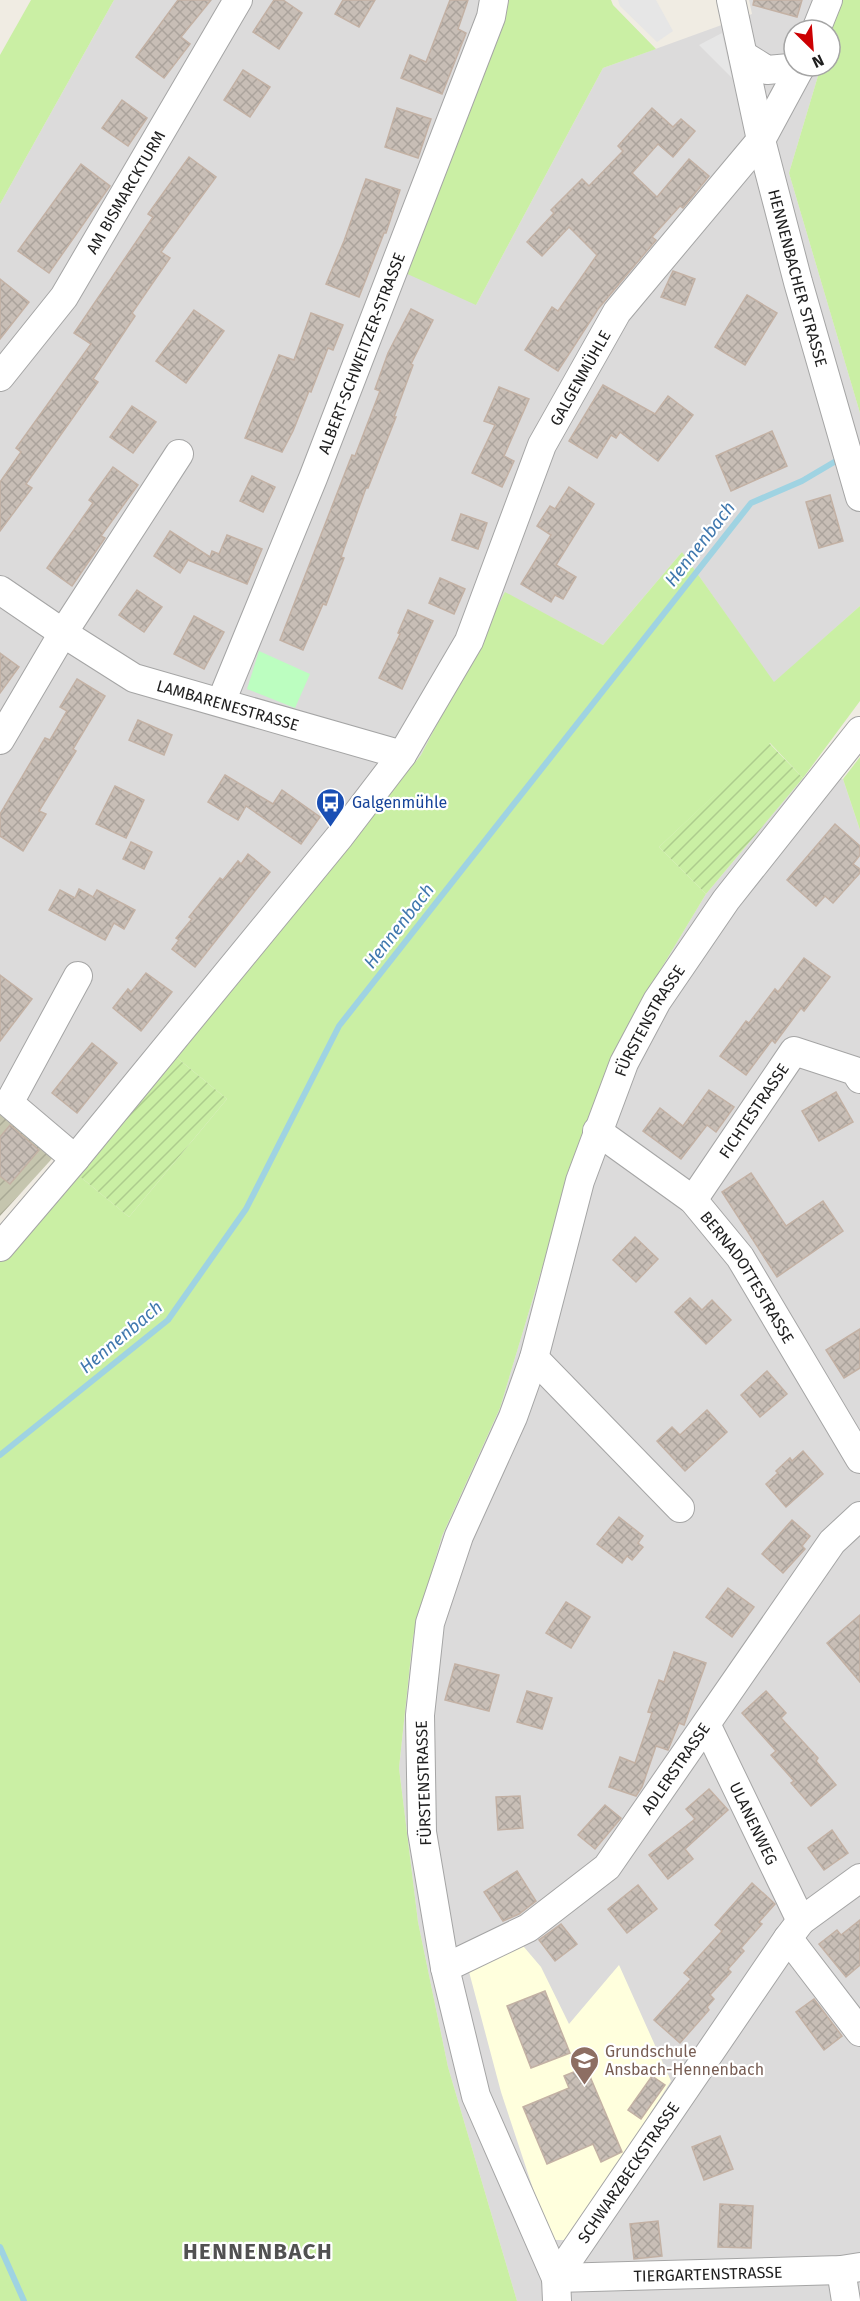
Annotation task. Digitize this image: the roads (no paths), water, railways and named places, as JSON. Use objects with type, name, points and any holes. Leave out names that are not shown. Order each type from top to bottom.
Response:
[{"type":"street","name":"AM BISMARCKTURM","points":[[0,377],[64,297],[238,0]]},
{"type":"street","name":"ALBERT-SCHWEITZER-STRASSE","points":[[221,702],[326,444],[491,17],[494,0]]},
{"type":"street","name":"HENNENBACHER STRASSE","points":[[731,0],[761,140],[798,282],[860,497]]},
{"type":"street","points":[[821,18],[828,0]]},
{"type":"street","points":[[743,55],[767,70],[782,68]]},
{"type":"street","points":[[761,140],[795,78]]},
{"type":"street","name":"GALGENMÜHLE","points":[[5,1232],[75,1159],[340,836],[402,755],[469,641],[542,445],[617,312],[761,140]]},
{"type":"street","points":[[0,740],[63,633],[179,454]]},
{"type":"street","name":"LAMBARENESTRASSE","points":[[0,590],[134,678],[402,755]]},
{"type":"street","name":"FÜRSTENSTRASSE","points":[[556,2290],[476,2096],[445,1968],[422,1832],[420,1715],[430,1623],[459,1536],[513,1417],[534,1358],[580,1181],[624,1063],[657,1001],[726,900],[860,731]]},
{"type":"street","points":[[75,1159],[9,1103],[78,976]]},
{"type":"street","name":"FICHTESTRASSE","points":[[693,1200],[795,1052],[855,1071],[860,1079]]},
{"type":"street","name":"BERNADOTTESTRASSE","points":[[597,1131],[693,1200],[740,1257],[860,1459]]},
{"type":"street","points":[[534,1358],[680,1508]]},
{"type":"street","name":"ADLERSTRASSE","points":[[445,1968],[528,1928],[608,1867],[832,1542],[860,1516]]},
{"type":"street","name":"ULANENWEG","points":[[707,1726],[794,1930],[860,2032]]},
{"type":"street","name":"SCHWARZBECKSTRASSE","points":[[556,2290],[794,1930],[860,1878]]},
{"type":"street","points":[[846,2301],[851,2269]]},
{"type":"street","name":"TIERGARTENSTRASSE","points":[[556,2290],[851,2269]]},
{"type":"waterway","name":"Hennenbach","points":[[0,1455],[168,1320],[246,1209],[339,1026],[751,503],[802,481],[841,458]]},
{"type":"waterway","name":"Hennenbach","points":[[0,2247],[24,2301]]},
{"type":"place","name":"Galgenmühle","points":[[331,828]]},
{"type":"place","name":"Grundschule Ansbach-Hennenbach","points":[[584,2086]]},
{"type":"district","name":"HENNENBACH","points":[[258,2251]]}]
